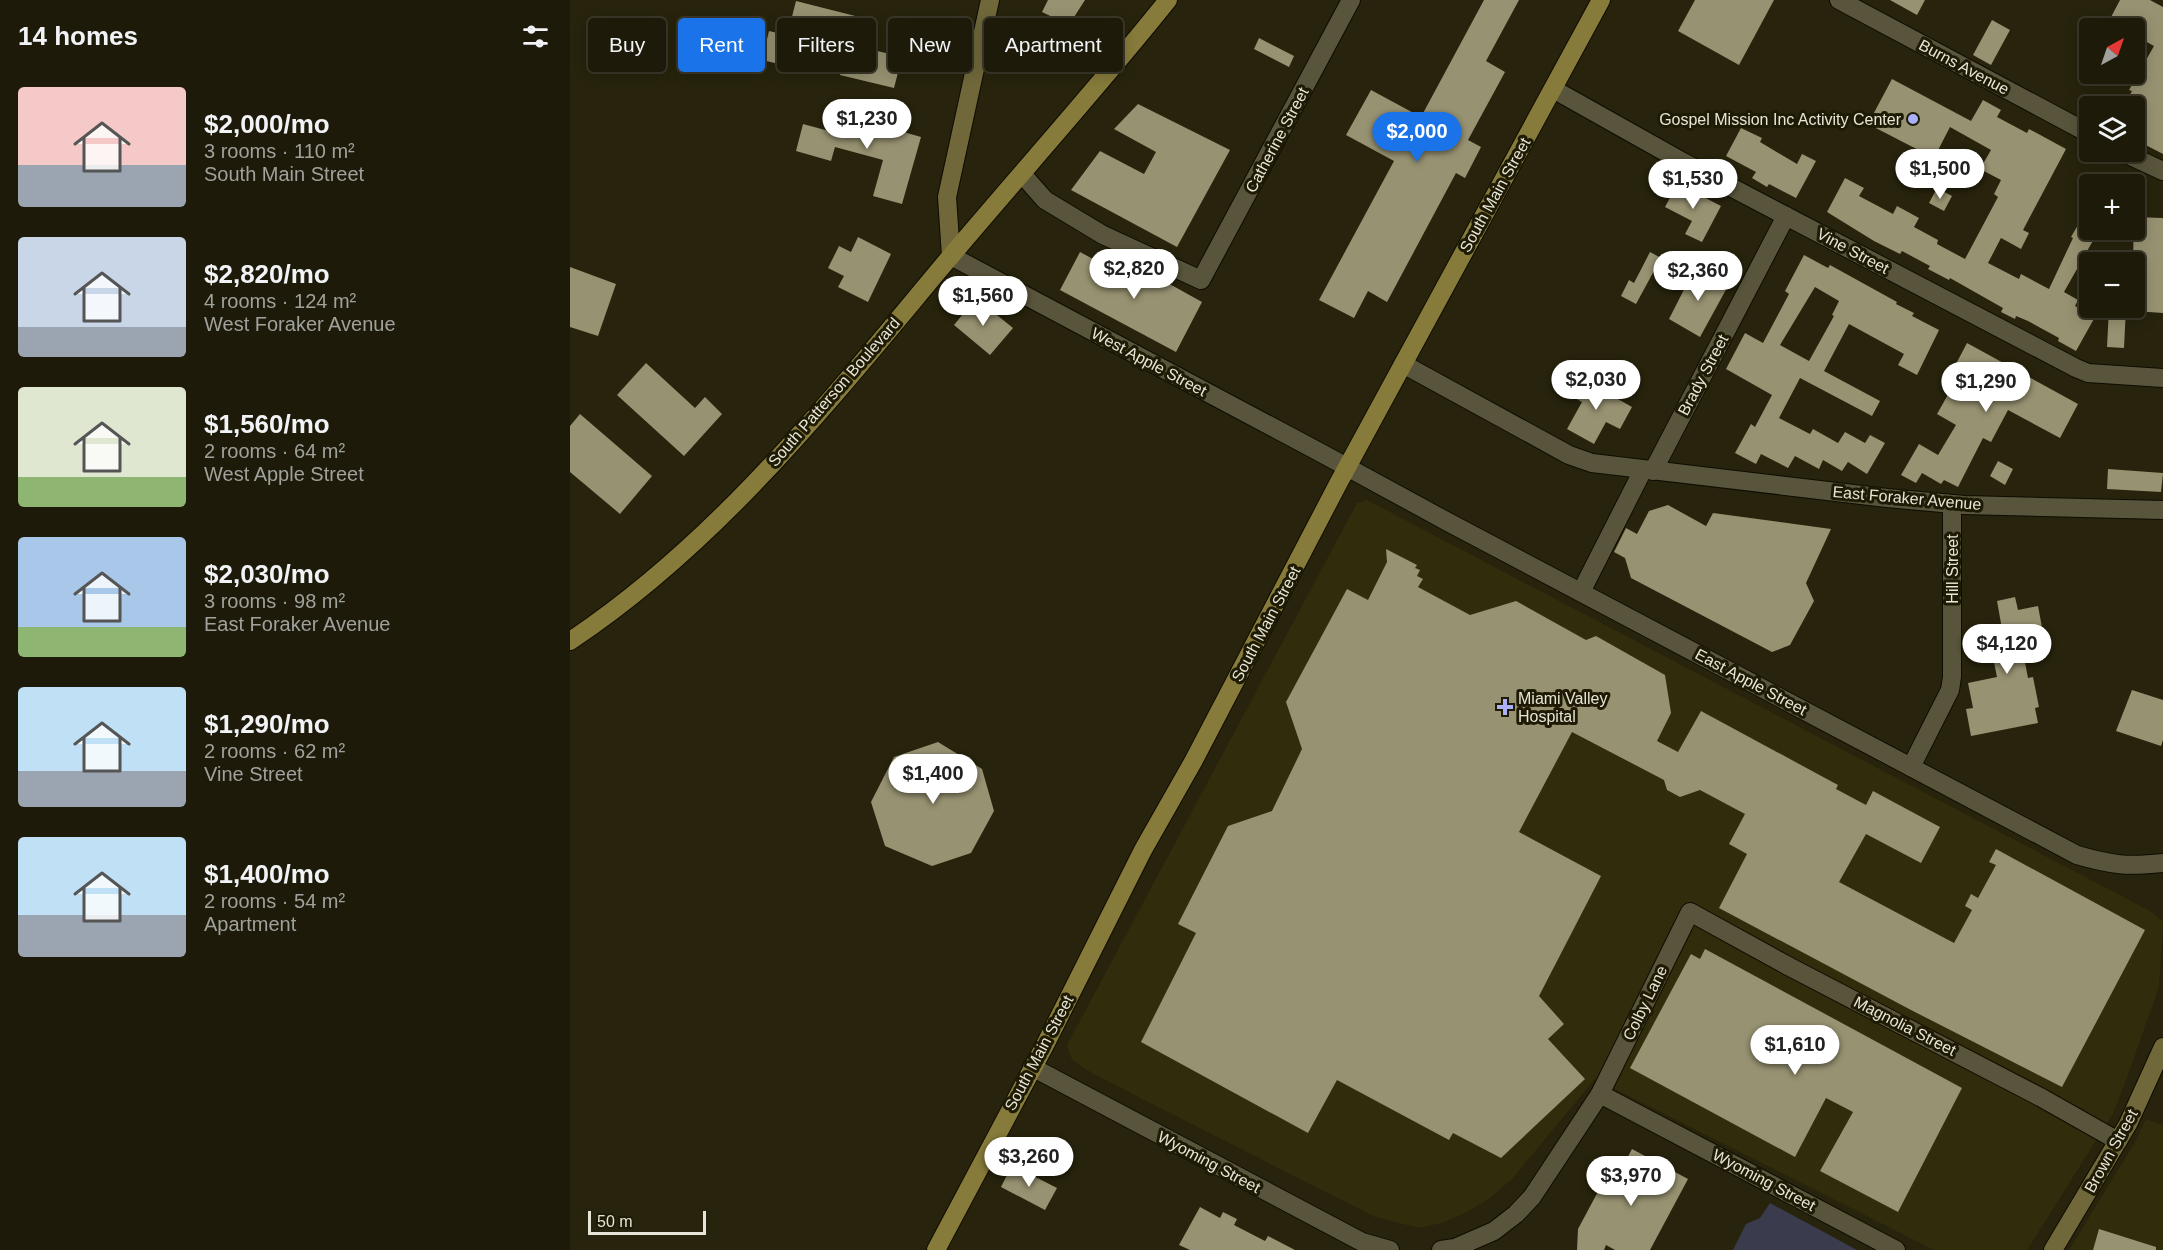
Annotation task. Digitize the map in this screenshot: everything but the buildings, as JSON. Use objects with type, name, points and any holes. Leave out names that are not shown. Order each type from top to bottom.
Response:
[{"type":"main road","name":"South Patterson Boulevard","points":[[570,641],[594,625],[667,566],[717,520],[827,403],[1168,0]]},
{"type":"main road","name":"South Main Street","points":[[936,1250],[1133,869],[1194,760],[1403,364],[1553,89],[1594,2]]},
{"type":"main road","name":"South Patterson Boulevard","points":[[570,651],[594,625]]},
{"type":"street","points":[[951,256],[947,197],[990,0]]},
{"type":"street","name":"Catherine Street","points":[[1022,174],[1045,200],[1103,235],[1201,280],[1351,0]]},
{"type":"street","name":"Burns Avenue","points":[[1839,0],[2079,128]]},
{"type":"street","name":"Vine Street","points":[[1553,89],[1657,148],[2081,370],[2163,378]]},
{"type":"street","points":[[2144,162],[2163,171]]},
{"type":"street","name":"Brady Street","points":[[1581,592],[1786,216]]},
{"type":"street","name":"West Apple Street","points":[[951,256],[1348,467]]},
{"type":"street","name":"East Foraker Avenue","points":[[1403,364],[1569,454],[1592,463],[1952,504],[2163,510]]},
{"type":"street","name":"East Apple Street","points":[[1348,467],[2077,855],[2112,865],[2139,866],[2163,863]]},
{"type":"street","name":"Hill Street","points":[[1911,767],[1950,690],[1952,677],[1952,504]]},
{"type":"street","name":"Colby Lane","points":[[1441,1250],[1455,1248],[1494,1231],[1526,1204],[1600,1094],[1690,912]]},
{"type":"street","name":"Magnolia Street","points":[[1690,912],[2042,1098],[2118,1142]]},
{"type":"street","name":"Brown Street","points":[[2053,1250],[2118,1142],[2163,1047]]},
{"type":"street","name":"Wyoming Street","points":[[1032,1067],[1362,1242],[1390,1250]]},
{"type":"street","name":"Wyoming Street","points":[[1600,1094],[1896,1250]]},
{"type":"shaded area","name":"Miami Valley Hospital","points":[[1367,500],[2152,912],[2163,922],[2159,987],[2113,1114],[2027,1250],[1934,1250],[1595,1079],[1512,1179],[1490,1198],[1469,1211],[1442,1223],[1419,1228],[1375,1217],[1095,1075],[1072,1060],[1067,1045],[1357,503]]},
{"type":"shaded area","points":[[2146,1119],[2163,1125],[2163,1250],[2069,1250],[2135,1142]]},
{"type":"shaded area","points":[[1770,1203],[1857,1250],[1733,1250],[1746,1224],[1760,1218]]},
{"type":"place","name":"Gospel Mission Inc Activity Center","points":[[1913,119]]},
{"type":"place","name":"Miami Valley Hospital","points":[[1505,707]]}]
